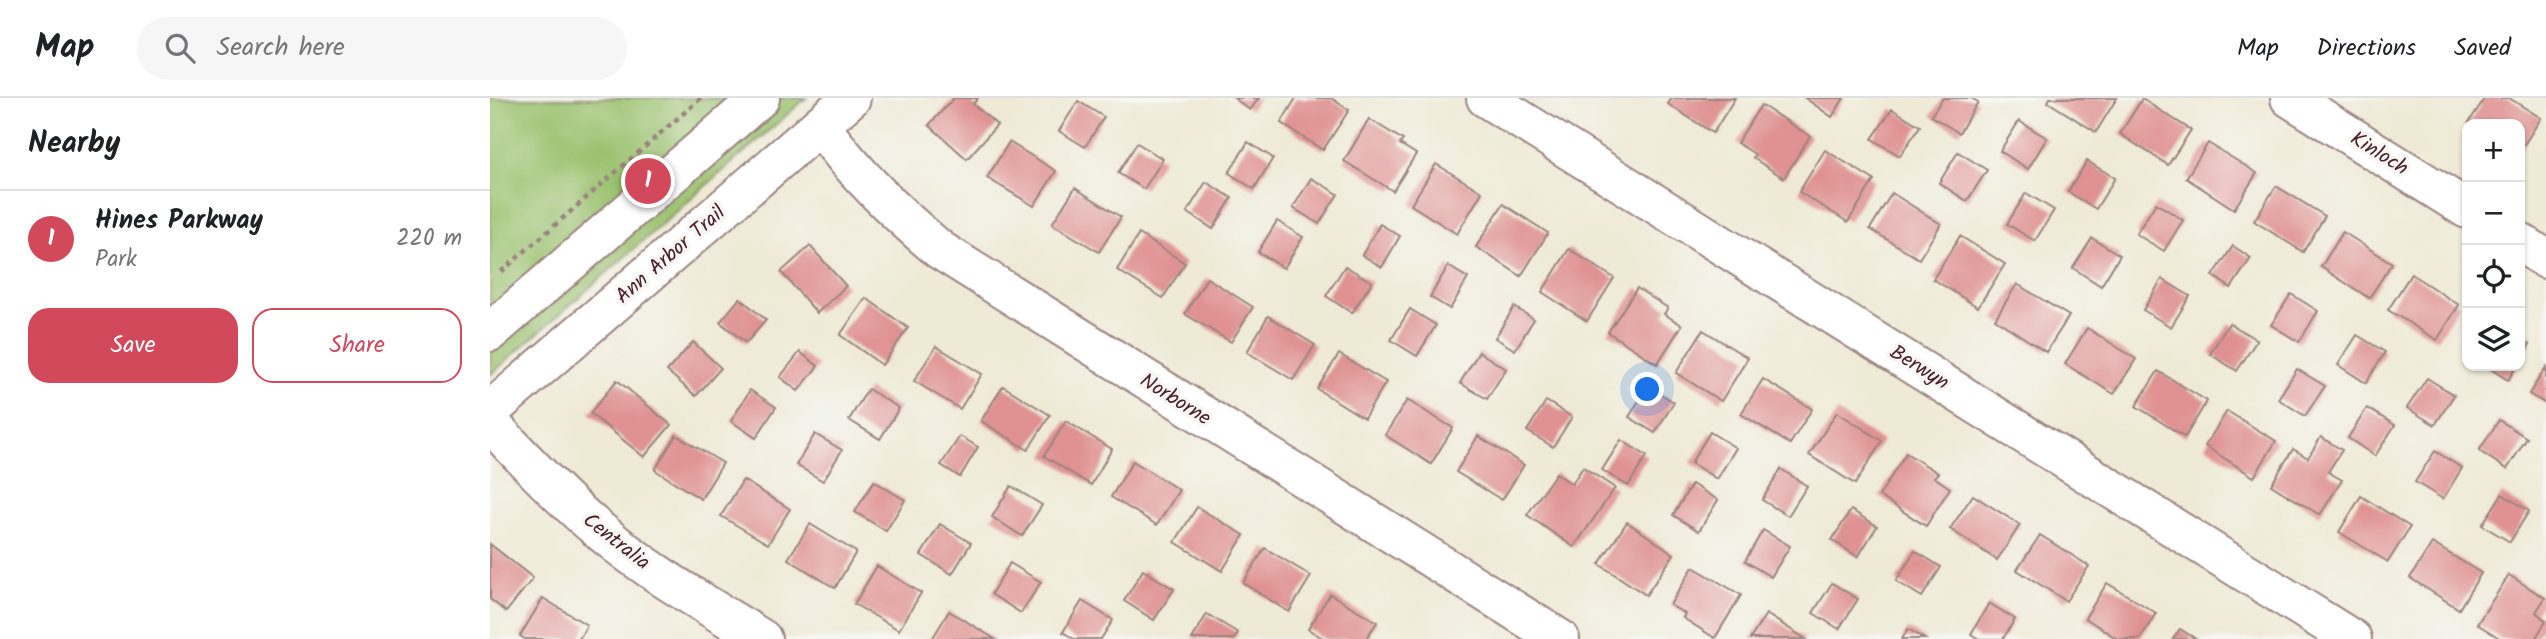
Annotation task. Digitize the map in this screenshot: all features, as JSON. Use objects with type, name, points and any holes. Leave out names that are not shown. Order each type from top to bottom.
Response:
[{"type":"street","points":[[490,332],[760,98]]},
{"type":"street","name":"Ann Arbor Trail","points":[[490,411],[851,98]]},
{"type":"street","name":"Berwyn","points":[[1486,98],[2352,639]]},
{"type":"street","name":"Kinloch","points":[[2290,98],[2462,206]]},
{"type":"street","name":"Norborne","points":[[820,125],[859,176],[940,250],[1560,639]]},
{"type":"street","points":[[2525,245],[2546,259]]},
{"type":"street","name":"Centralia","points":[[490,423],[565,501],[606,536],[659,575],[762,639]]},
{"type":"path","points":[[499,274],[701,98]]},
{"type":"green space","points":[[490,98],[806,98],[490,375]]},
{"type":"building","points":[[954,98],[978,98],[973,104],[997,125],[967,159],[929,125]]},
{"type":"building","points":[[1234,98],[1259,98],[1250,110]]},
{"type":"building","points":[[1296,98],[1331,98],[1349,110],[1323,150],[1281,123]]},
{"type":"building","points":[[1672,98],[1735,98],[1713,133],[1668,104]]},
{"type":"building","points":[[1805,98],[1844,98],[1832,117]]},
{"type":"building","points":[[1943,98],[1971,98],[1978,102],[1959,133],[1931,116]]},
{"type":"building","points":[[2050,98],[2117,98],[2096,132],[2048,102]]},
{"type":"building","points":[[2485,98],[2509,98],[2541,118],[2525,143],[2525,119],[2471,119]]},
{"type":"building","points":[[2142,99],[2191,130],[2168,165],[2120,134]]},
{"type":"building","points":[[1078,101],[1104,117],[1085,147],[1059,131]]},
{"type":"building","points":[[1761,105],[1810,136],[1784,178],[1753,158],[1755,154],[1737,143]]},
{"type":"building","points":[[1892,109],[1920,126],[1900,156],[1872,139]]},
{"type":"building","points":[[1369,119],[1403,140],[1400,144],[1416,154],[1393,191],[1344,161]]},
{"type":"building","points":[[2019,121],[2047,138],[2028,169],[2000,151]]},
{"type":"building","points":[[1009,142],[1056,171],[1034,206],[987,178]]},
{"type":"building","points":[[1248,142],[1273,158],[1254,189],[1229,173]]},
{"type":"building","points":[[1137,143],[1163,159],[1144,189],[1118,173]]},
{"type":"building","points":[[2208,143],[2257,173],[2234,209],[2186,178]]},
{"type":"building","points":[[1825,150],[1874,180],[1848,222],[1799,192]]},
{"type":"building","points":[[1958,152],[1987,170],[1967,201],[1939,183]]},
{"type":"building","points":[[2087,161],[2115,178],[2096,209],[2068,192]]},
{"type":"building","points":[[1436,164],[1482,192],[1457,234],[1411,205]]},
{"type":"building","points":[[1311,178],[1338,194],[1319,224],[1293,208]]},
{"type":"building","points":[[1206,182],[1232,198],[1213,229],[1187,212]]},
{"type":"building","points":[[2276,186],[2325,216],[2303,252],[2254,221]]},
{"type":"building","points":[[1075,188],[1121,217],[1099,252],[1052,224]]},
{"type":"building","points":[[1892,193],[1941,224],[1919,259],[1870,229]]},
{"type":"building","points":[[2026,193],[2054,210],[2035,241],[2007,224]]},
{"type":"building","points":[[2156,203],[2183,220],[2164,251],[2136,234]]},
{"type":"building","points":[[1503,204],[1548,233],[1521,276],[1476,247]]},
{"type":"building","points":[[1277,221],[1303,237],[1284,268],[1258,252]]},
{"type":"building","points":[[1380,224],[1400,236],[1382,267],[1362,255]]},
{"type":"building","points":[[2343,232],[2392,263],[2369,298],[2321,267]]},
{"type":"building","points":[[1139,234],[1185,263],[1163,298],[1117,270]]},
{"type":"building","points":[[1960,236],[2005,264],[1978,307],[1933,279]]},
{"type":"building","points":[[2092,238],[2120,255],[2101,286],[2073,268]]},
{"type":"building","points":[[810,246],[846,286],[817,313],[781,272]]},
{"type":"building","points":[[2233,246],[2251,258],[2231,288],[2213,276]]},
{"type":"building","points":[[1569,249],[1614,278],[1587,321],[1542,292]]},
{"type":"building","points":[[1345,266],[1372,282],[1352,313],[1326,296]]},
{"type":"building","points":[[1448,266],[1468,278],[1450,309],[1430,297]]},
{"type":"building","points":[[2411,274],[2459,305],[2437,340],[2388,310]]},
{"type":"building","points":[[1207,278],[1253,307],[1231,342],[1185,314]]},
{"type":"building","points":[[2162,279],[2190,296],[2171,327],[2143,310]]},
{"type":"building","points":[[2017,284],[2069,316],[2046,352],[1995,319]]},
{"type":"building","points":[[1637,288],[1668,308],[1664,314],[1682,325],[1657,364],[1608,332]]},
{"type":"building","points":[[2291,294],[2318,311],[2299,342],[2271,325]]},
{"type":"building","points":[[740,298],[766,320],[746,343],[720,322]]},
{"type":"building","points":[[866,298],[908,328],[882,365],[840,335]]},
{"type":"building","points":[[1514,307],[1534,319],[1515,350],[1495,338]]},
{"type":"building","points":[[1410,309],[1436,325],[1417,356],[1391,340]]},
{"type":"building","points":[[1268,316],[1315,345],[1293,380],[1247,352]]},
{"type":"building","points":[[2229,323],[2257,340],[2237,371],[2210,354]]},
{"type":"building","points":[[2087,328],[2136,359],[2114,394],[2065,364]]},
{"type":"building","points":[[1703,330],[1748,358],[1721,401],[1676,373]]},
{"type":"building","points":[[2357,335],[2385,352],[2366,383],[2338,365]]},
{"type":"building","points":[[693,342],[721,368],[696,396],[667,371]]},
{"type":"building","points":[[936,346],[982,374],[960,409],[914,381]]},
{"type":"building","points":[[800,352],[818,366],[798,391],[780,377]]},
{"type":"building","points":[[1479,352],[1506,369],[1487,399],[1460,383]]},
{"type":"building","points":[[1339,354],[1386,382],[1364,418],[1317,389]]},
{"type":"building","points":[[2546,367],[2546,404],[2529,394]]},
{"type":"building","points":[[2297,369],[2325,386],[2305,416],[2278,399]]},
{"type":"building","points":[[2158,371],[2207,401],[2185,437],[2136,406]]},
{"type":"building","points":[[2494,371],[2514,371],[2508,380]]},
{"type":"building","points":[[2427,378],[2454,395],[2435,425],[2407,408]]},
{"type":"building","points":[[1763,379],[1812,409],[1790,444],[1741,414]]},
{"type":"building","points":[[617,380],[671,425],[644,457],[590,413]]},
{"type":"building","points":[[1003,386],[1050,415],[1028,450],[981,421]]},
{"type":"building","points":[[1648,386],[1674,402],[1655,433],[1629,417]]},
{"type":"building","points":[[868,389],[899,408],[880,439],[849,420]]},
{"type":"building","points":[[750,390],[776,407],[756,438],[731,421]]},
{"type":"building","points":[[1407,400],[1453,428],[1431,464],[1385,435]]},
{"type":"building","points":[[1546,401],[1572,417],[1553,447],[1527,431]]},
{"type":"building","points":[[2367,408],[2395,425],[2375,456],[2348,438]]},
{"type":"building","points":[[2227,411],[2276,441],[2254,477],[2205,446]]},
{"type":"building","points":[[1837,412],[1882,441],[1855,484],[1809,455]]},
{"type":"building","points":[[2499,420],[2527,438],[2507,469],[2479,451]]},
{"type":"building","points":[[1066,421],[1112,449],[1091,485],[1044,456]]},
{"type":"building","points":[[1710,432],[1736,448],[1717,479],[1691,463]]},
{"type":"building","points":[[815,434],[842,450],[823,481],[796,465]]},
{"type":"building","points":[[676,435],[723,463],[701,499],[655,470]]},
{"type":"building","points":[[960,436],[978,447],[960,477],[941,465]]},
{"type":"building","points":[[1478,436],[1524,465],[1502,500],[1456,472]]},
{"type":"building","points":[[2321,437],[2342,450],[2328,472],[2342,480],[2320,515],[2271,485],[2293,449],[2308,458]]},
{"type":"building","points":[[1621,440],[1647,456],[1628,486],[1602,470]]},
{"type":"building","points":[[2435,451],[2462,468],[2443,499],[2415,482]]},
{"type":"building","points":[[1906,453],[1938,473],[1934,477],[1950,488],[1926,526],[1879,496]]},
{"type":"building","points":[[1133,461],[1179,490],[1157,525],[1111,497]]},
{"type":"building","points":[[1583,467],[1615,488],[1574,547],[1527,515],[1556,473],[1572,484]]},
{"type":"building","points":[[1781,469],[1807,486],[1788,516],[1762,500]]},
{"type":"building","points":[[743,480],[790,509],[768,544],[721,516]]},
{"type":"building","points":[[874,481],[905,500],[886,531],[855,512]]},
{"type":"building","points":[[1692,484],[1718,500],[1699,531],[1673,515]]},
{"type":"building","points":[[1011,486],[1042,505],[1022,536],[992,517]]},
{"type":"building","points":[[2502,494],[2529,511],[2510,542],[2482,525]]},
{"type":"building","points":[[1973,495],[2020,525],[1997,560],[1950,529]]},
{"type":"building","points":[[2361,496],[2410,527],[2388,562],[2339,532]]},
{"type":"building","points":[[1197,507],[1244,535],[1222,571],[1175,542]]},
{"type":"building","points":[[1851,510],[1877,526],[1858,557],[1832,540]]},
{"type":"building","points":[[1627,522],[1674,554],[1646,595],[1599,564]]},
{"type":"building","points":[[810,524],[856,552],[835,588],[788,559]]},
{"type":"building","points":[[940,524],[971,543],[952,574],[921,555]]},
{"type":"building","points":[[1763,530],[1790,546],[1771,577],[1745,561]]},
{"type":"building","points":[[2040,535],[2089,566],[2066,601],[2017,570]]},
{"type":"building","points":[[2432,543],[2481,573],[2459,609],[2410,578]]},
{"type":"building","points":[[490,544],[533,578],[506,612],[490,599]]},
{"type":"building","points":[[1265,548],[1311,576],[1289,612],[1243,583]]},
{"type":"building","points":[[1915,551],[1941,567],[1922,597],[1896,581]]},
{"type":"building","points":[[1010,563],[1041,582],[1021,613],[991,594]]},
{"type":"building","points":[[877,566],[921,593],[899,630],[854,604]]},
{"type":"building","points":[[1693,567],[1741,595],[1715,638],[1683,618],[1685,614],[1670,605]]},
{"type":"building","points":[[1143,570],[1174,589],[1154,620],[1124,601]]},
{"type":"building","points":[[2509,575],[2545,598],[2536,612],[2546,621],[2535,639],[2501,639],[2477,624]]},
{"type":"building","points":[[1832,583],[1858,599],[1839,629],[1813,613]]},
{"type":"building","points":[[2107,583],[2156,613],[2140,639],[2118,639],[2085,618]]},
{"type":"building","points":[[1330,594],[1377,622],[1366,639],[1324,639],[1308,629]]},
{"type":"building","points":[[543,598],[587,625],[579,639],[525,639],[520,636]]},
{"type":"building","points":[[1082,601],[1113,620],[1101,639],[1074,639],[1063,632]]},
{"type":"building","points":[[1989,603],[2015,619],[2003,639],[1979,639],[1971,634]]},
{"type":"building","points":[[949,611],[995,639],[932,639]]},
{"type":"building","points":[[1207,614],[1238,633],[1234,639],[1192,639]]},
{"type":"building","points":[[1766,614],[1806,639],[1750,639]]},
{"type":"building","points":[[1908,629],[1925,639],[1902,639]]},
{"type":"building","points":[[2180,629],[2196,639],[2173,639]]},
{"type":"place","name":"Hines Parkway","points":[[648,181]]}]
